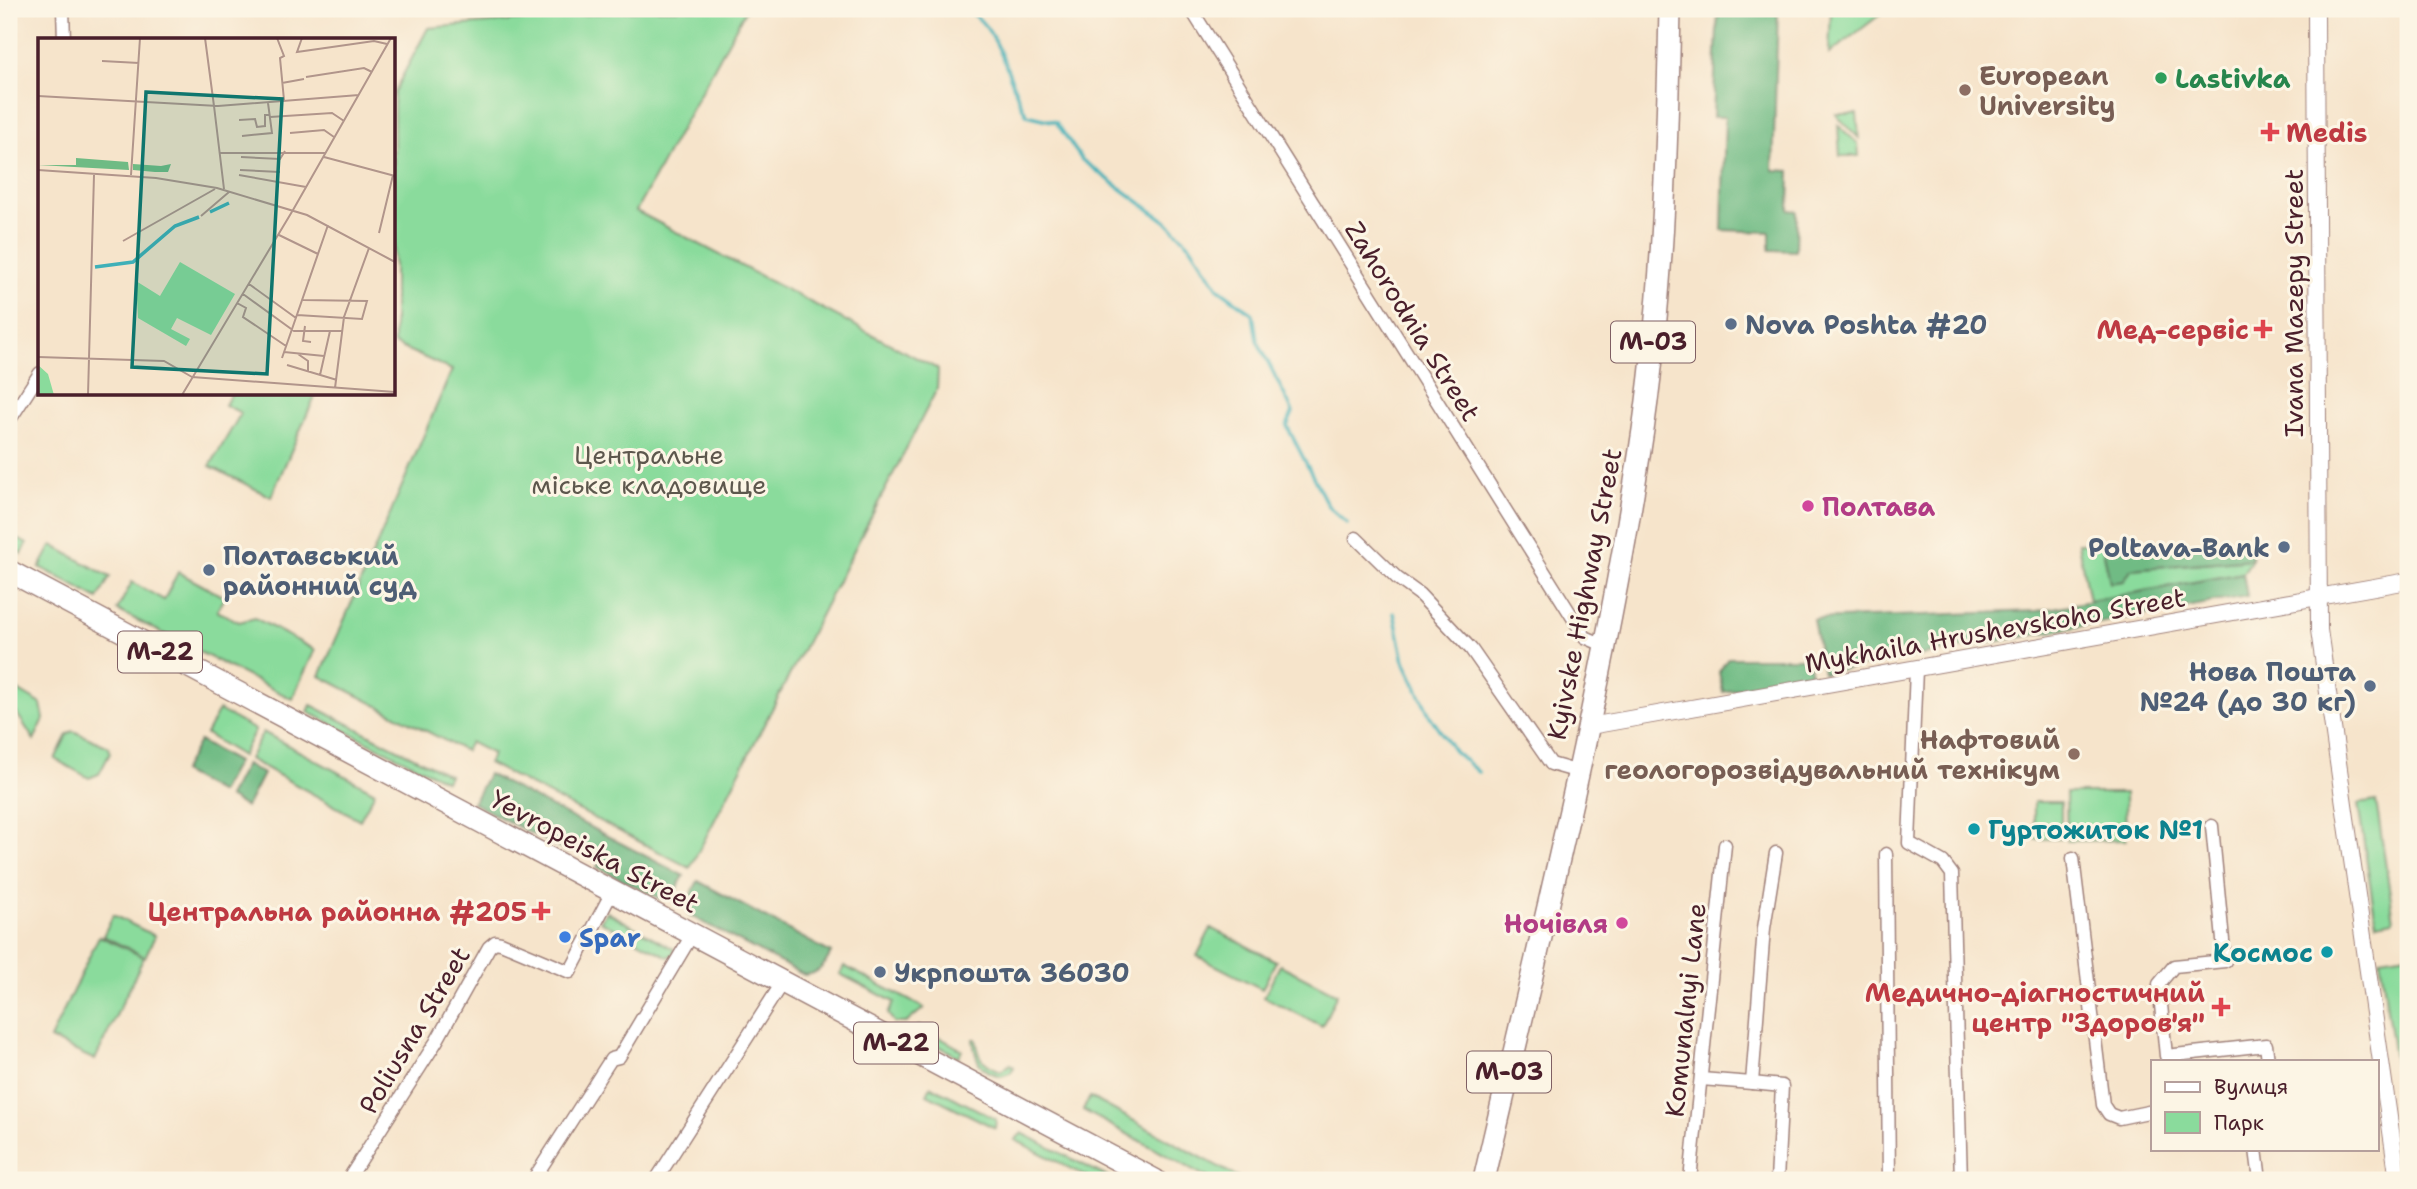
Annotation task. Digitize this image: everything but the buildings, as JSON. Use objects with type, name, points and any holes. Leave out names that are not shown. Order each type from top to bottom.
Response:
[{"type":"highway","name":"Kyivske Highway Street","points":[[1484,1180],[1590,726],[1640,448],[1654,332],[1667,149],[1670,9]]},
{"type":"highway","name":"Yevropeiska Street","points":[[9,571],[1155,1180]]},
{"type":"main road","name":"Ivana Mazepy Street","points":[[2316,9],[2319,598],[2327,690],[2377,1060]]},
{"type":"main road","name":"Mykhaila Hrushevskoho Street","points":[[1590,726],[2408,581]]},
{"type":"main road","name":"Ivana Mazepy Street","points":[[2379,1071],[2398,1180]]},
{"type":"street","points":[[63,9],[64,38]]},
{"type":"street","name":"Zahorodnia Street","points":[[1191,9],[1585,637],[1606,646]]},
{"type":"street","points":[[9,421],[38,376]]},
{"type":"street","points":[[1356,538],[1397,578],[1419,594],[1471,649],[1551,764],[1579,772]]},
{"type":"street","points":[[1916,669],[1909,843],[1943,862],[1952,874],[1961,1180]]},
{"type":"street","points":[[2212,826],[2225,961],[2174,967],[2159,984],[2166,1056],[2266,1045],[2268,1060]]},
{"type":"street","name":"Komunalnyi Lane","points":[[1690,1180],[1725,845]]},
{"type":"street","points":[[1752,1083],[1764,928],[1776,853]]},
{"type":"street","points":[[1886,854],[1889,1180]]},
{"type":"street","points":[[2073,858],[2104,1105],[2109,1114],[2119,1118],[2151,1111]]},
{"type":"street","name":"Poliusna Street","points":[[348,1180],[436,1042],[489,947],[495,942],[501,943],[570,972],[612,892]]},
{"type":"street","points":[[533,1180],[611,1059],[619,1057],[692,935]]},
{"type":"street","points":[[656,1180],[782,983]]},
{"type":"street","points":[[1700,1079],[1782,1086],[1777,1180]]},
{"type":"street","points":[[2256,1150],[2260,1180]]},
{"type":"green space","name":"Центральне міське кладовище","points":[[651,9],[746,9],[636,211],[938,369],[937,389],[690,868],[488,763],[493,754],[470,742],[465,751],[320,676],[452,370],[396,345],[396,88],[428,28]]},
{"type":"green space","points":[[1718,9],[1778,9],[1773,170],[1790,171],[1789,210],[1797,211],[1796,251],[1770,250],[1770,232],[1722,230],[1725,117],[1713,117]]},
{"type":"green space","points":[[1831,9],[1886,9],[1886,10],[1829,54]]},
{"type":"green space","points":[[1836,114],[1857,114],[1859,138],[1838,117]]},
{"type":"green space","points":[[1838,125],[1858,144],[1859,156],[1840,156]]},
{"type":"green space","points":[[230,396],[315,396],[271,497],[210,466],[241,413],[225,405]]},
{"type":"green space","points":[[9,534],[27,544],[22,554],[9,546]]},
{"type":"green space","points":[[2078,543],[2102,543],[2110,582],[2131,569],[2252,559],[2243,573],[2089,601]]},
{"type":"green space","points":[[2102,543],[2252,544],[2252,559],[2131,569],[2124,581],[2110,583]]},
{"type":"green space","points":[[52,545],[110,577],[98,599],[40,567]]},
{"type":"green space","points":[[178,572],[224,597],[217,611],[239,622],[255,618],[315,650],[292,699],[117,610],[132,582],[164,600]]},
{"type":"green space","points":[[2243,573],[2247,596],[1823,673],[1813,619],[2037,611]]},
{"type":"green space","points":[[1728,658],[1808,658],[1811,675],[1723,692],[1719,672]]},
{"type":"green space","points":[[11,686],[41,704],[44,719],[34,740],[9,701]]},
{"type":"green space","points":[[311,705],[449,775],[446,781],[308,712]]},
{"type":"green space","points":[[219,710],[255,730],[242,756],[206,734]]},
{"type":"green space","points":[[73,731],[109,747],[110,753],[99,774],[89,778],[55,759],[67,735]]},
{"type":"green space","points":[[263,732],[375,792],[360,820],[249,759]]},
{"type":"green space","points":[[199,741],[237,762],[220,793],[182,772]]},
{"type":"green space","points":[[246,764],[263,774],[246,807],[228,797]]},
{"type":"green space","points":[[488,774],[684,876],[672,896],[661,899],[597,867],[602,855],[575,841],[568,853],[473,803]]},
{"type":"green space","points":[[2066,793],[2125,793],[2126,840],[2067,841]]},
{"type":"green space","points":[[2376,801],[2394,920],[2376,923],[2358,804]]},
{"type":"green space","points":[[2034,802],[2061,802],[2061,839],[2034,839]]},
{"type":"green space","points":[[698,881],[831,953],[818,971],[804,975],[689,915],[687,902]]},
{"type":"green space","points":[[607,912],[674,949],[674,954],[668,957],[600,921]]},
{"type":"green space","points":[[113,915],[155,936],[145,957],[103,936]]},
{"type":"green space","points":[[1211,928],[1276,961],[1262,989],[1197,956]]},
{"type":"green space","points":[[99,936],[144,957],[95,1060],[50,1039]]},
{"type":"green space","points":[[2408,954],[2408,1101],[2400,1102],[2380,958]]},
{"type":"green space","points":[[1280,965],[1337,994],[1322,1026],[1264,997]]},
{"type":"green space","points":[[844,966],[924,1008],[906,1023],[895,1023],[888,1014],[894,1002],[840,974]]},
{"type":"green space","points":[[919,1026],[962,1050],[959,1057],[915,1033]]},
{"type":"green space","points":[[973,1039],[976,1039],[980,1056],[986,1063],[1001,1071],[1010,1064],[1014,1067],[1010,1073],[1001,1076],[983,1067],[975,1053]]},
{"type":"green space","points":[[931,1086],[996,1119],[995,1128],[927,1094]]},
{"type":"green space","points":[[1090,1097],[1243,1180],[1212,1180],[1083,1110]]},
{"type":"green space","points":[[1022,1133],[1113,1180],[1093,1180],[1015,1140]]},
{"type":"waterway","points":[[965,9],[977,18],[996,42],[1027,115],[1056,122],[1082,160],[1168,223],[1190,245],[1219,289],[1253,314],[1257,340],[1293,412],[1287,426],[1328,506],[1347,523]]},
{"type":"waterway","points":[[1394,613],[1404,661],[1430,716],[1454,751],[1478,772]]},
{"type":"place","name":"Lastivka","points":[[2161,78]]},
{"type":"place","name":"European University","points":[[1965,90]]},
{"type":"place","name":"Medis","points":[[2270,132]]},
{"type":"place","name":"Nova Poshta #20","points":[[1731,324]]},
{"type":"place","name":"Мед-сервіс","points":[[2263,329]]},
{"type":"place","name":"Полтава","points":[[1808,506]]},
{"type":"place","name":"Poltava-Bank","points":[[2284,547]]},
{"type":"place","name":"Полтавський районний суд","points":[[209,570]]},
{"type":"place","name":"Нова Пошта №24 (до 30 кг)","points":[[2370,686]]},
{"type":"place","name":"Нафтовий геологорозвідувальний технікум","points":[[2074,754]]},
{"type":"place","name":"Гуртожиток №1","points":[[1974,829]]},
{"type":"place","name":"Центральна районна #205","points":[[541,911]]},
{"type":"place","name":"Ночівля","points":[[1622,923]]},
{"type":"place","name":"Spar","points":[[565,937]]},
{"type":"place","name":"Космос","points":[[2327,952]]},
{"type":"place","name":"Укрпошта 36030","points":[[880,972]]},
{"type":"place","name":"Медично-діагностичний центр \"Здоров'я\"","points":[[2221,1007]]}]
